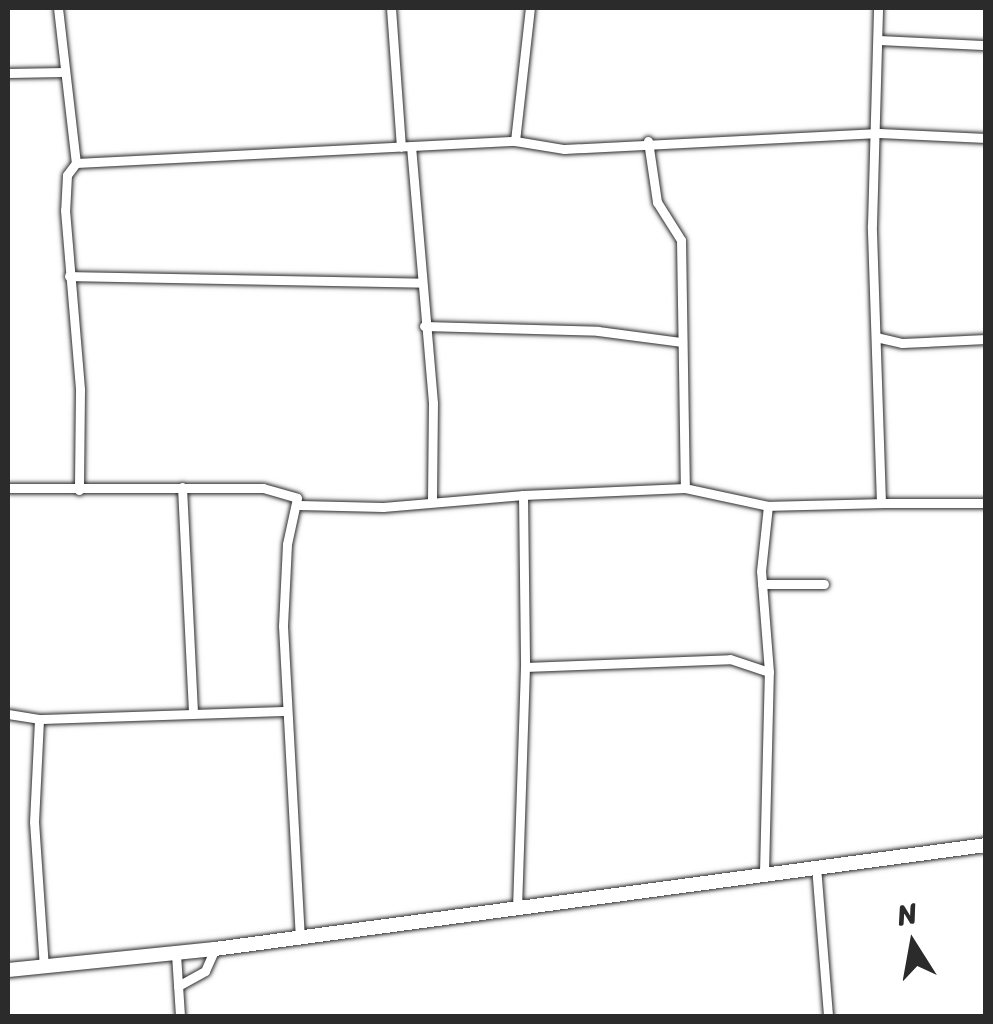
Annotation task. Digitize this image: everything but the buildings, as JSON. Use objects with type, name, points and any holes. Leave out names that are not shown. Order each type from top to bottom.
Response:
[{"type":"street","points":[[58,8],[76,163],[67,175],[68,276],[80,390],[80,490]]},
{"type":"street","points":[[392,8],[433,403],[432,500]]},
{"type":"street","points":[[516,141],[530,8]]},
{"type":"street","points":[[878,8],[879,133],[872,224],[880,503]]},
{"type":"street","points":[[878,40],[983,45]]},
{"type":"street","points":[[8,73],[64,72]]},
{"type":"street","points":[[76,163],[516,141],[564,149],[648,141],[879,133],[986,138]]},
{"type":"street","points":[[648,141],[657,202],[681,240],[685,488]]},
{"type":"street","points":[[68,276],[420,283]]},
{"type":"street","points":[[424,326],[598,331],[682,342]]},
{"type":"street","points":[[876,338],[902,343],[986,338]]},
{"type":"street","points":[[182,487],[192,710]]},
{"type":"street","points":[[8,488],[273,489],[290,492],[299,504],[284,582],[286,712],[300,936]]},
{"type":"street","points":[[299,504],[383,507],[432,500],[685,488],[768,506],[986,503]]},
{"type":"street","points":[[517,910],[526,668],[523,495]]},
{"type":"street","points":[[764,872],[769,672],[762,584],[768,506]]},
{"type":"street","points":[[762,584],[824,584]]},
{"type":"street","points":[[526,668],[730,658],[769,672]]},
{"type":"street","points":[[8,714],[39,719],[192,710],[286,712]]},
{"type":"street","points":[[39,719],[34,822],[44,970]]},
{"type":"street","points":[[8,970],[44,970],[215,950],[764,872],[986,845]]},
{"type":"street","points":[[816,866],[828,1016]]},
{"type":"street","points":[[178,986],[204,971],[215,950]]},
{"type":"street","points":[[176,954],[180,1016]]}]
